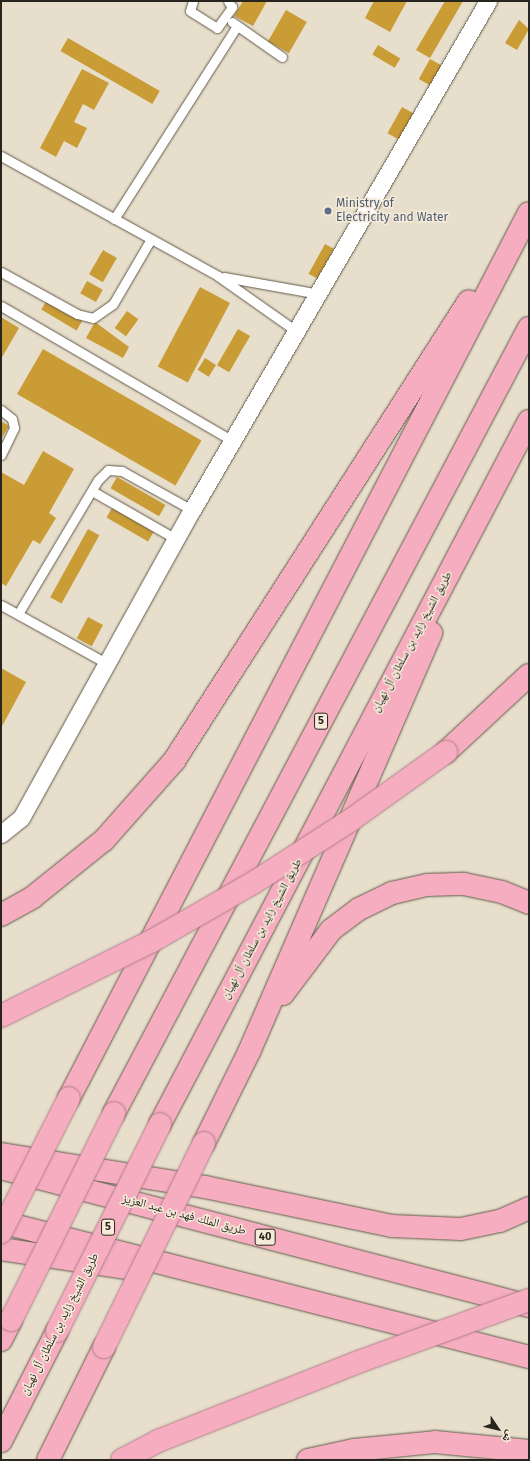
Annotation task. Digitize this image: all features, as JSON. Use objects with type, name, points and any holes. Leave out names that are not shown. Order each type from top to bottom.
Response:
[{"type":"highway","points":[[1,916],[34,896],[104,840],[174,761],[406,397],[529,212]]},
{"type":"highway","points":[[1,1232],[69,1098],[529,212]]},
{"type":"highway","name":"5","points":[[1,1340],[114,1113],[529,328]]},
{"type":"highway","name":"طريق الشيخ زايد بن سلطان آل نهيان","points":[[1,1441],[160,1124],[465,540],[529,421]]},
{"type":"highway","points":[[48,1460],[249,1052],[433,630],[465,540]]},
{"type":"highway","points":[[1,1016],[152,941],[253,883],[351,820],[446,752],[529,675]]},
{"type":"highway","points":[[249,1052],[319,943],[344,919],[375,900],[409,888],[458,884],[502,892],[529,903]]},
{"type":"highway","points":[[1,1154],[205,1186],[404,1228],[481,1226],[529,1208]]},
{"type":"highway","name":"طريق الملك فهد بن عبد العزيز","points":[[1,1168],[529,1306]]},
{"type":"highway","points":[[1,1222],[529,1357]]},
{"type":"highway","points":[[1,1249],[77,1262],[210,1276]]},
{"type":"highway","points":[[122,1460],[158,1442],[354,1364],[529,1300]]},
{"type":"highway","points":[[308,1460],[354,1450],[435,1442],[529,1451]]},
{"type":"street","points":[[1,834],[21,818],[192,510],[319,294],[488,1]]},
{"type":"lane","points":[[193,1],[190,11],[215,28],[226,18],[232,8],[228,1]]},
{"type":"lane","points":[[226,18],[282,57]]},
{"type":"lane","points":[[114,219],[237,26]]},
{"type":"lane","points":[[1,156],[218,276],[296,331]]},
{"type":"lane","points":[[1,272],[77,314],[93,318],[113,304],[151,239]]},
{"type":"lane","points":[[218,276],[319,294]]},
{"type":"lane","points":[[1,306],[233,441]]},
{"type":"lane","points":[[1,410],[12,419],[14,428],[1,455]]},
{"type":"lane","points":[[18,614],[104,472],[118,470],[192,510]]},
{"type":"lane","points":[[92,491],[176,539]]},
{"type":"lane","points":[[1,605],[106,663]]},
{"type":"building","points":[[243,1],[267,1],[253,26],[234,16]]},
{"type":"building","points":[[374,1],[407,1],[390,32],[365,18]]},
{"type":"building","points":[[445,1],[463,1],[430,58],[416,50]]},
{"type":"building","points":[[286,10],[307,22],[289,53],[268,41]]},
{"type":"building","points":[[519,20],[529,29],[517,50],[505,43]]},
{"type":"building","points":[[68,38],[160,91],[152,104],[60,51]]},
{"type":"building","points":[[378,45],[400,58],[395,68],[372,54]]},
{"type":"building","points":[[430,59],[441,65],[430,85],[419,79]]},
{"type":"building","points":[[82,69],[109,83],[94,110],[83,104],[74,122],[87,128],[77,148],[64,141],[56,157],[40,148]]},
{"type":"building","points":[[402,107],[413,113],[399,140],[387,133]]},
{"type":"building","points":[[325,244],[334,249],[317,279],[309,274]]},
{"type":"building","points":[[103,250],[117,258],[103,282],[89,274]]},
{"type":"building","points":[[87,281],[103,290],[96,302],[80,293]]},
{"type":"building","points":[[200,287],[230,303],[188,382],[158,366]]},
{"type":"building","points":[[47,300],[82,321],[76,331],[41,309]]},
{"type":"building","points":[[127,311],[138,319],[126,336],[115,328]]},
{"type":"building","points":[[1,317],[19,328],[1,359]]},
{"type":"building","points":[[95,322],[129,347],[123,358],[86,338]]},
{"type":"building","points":[[238,329],[250,336],[229,372],[217,365]]},
{"type":"building","points":[[43,349],[201,440],[175,486],[17,394]]},
{"type":"building","points":[[205,358],[216,365],[209,377],[198,370]]},
{"type":"building","points":[[1,421],[9,426],[1,439]]},
{"type":"building","points":[[43,451],[74,469],[49,513],[56,518],[40,544],[33,540],[6,586],[1,583],[1,472],[24,485]]},
{"type":"building","points":[[117,477],[165,505],[159,516],[110,488]]},
{"type":"building","points":[[112,508],[154,532],[148,542],[107,518]]},
{"type":"building","points":[[88,529],[99,535],[62,604],[50,597]]},
{"type":"building","points":[[88,617],[103,625],[92,646],[77,638]]},
{"type":"building","points":[[1,668],[26,682],[1,728]]},
{"type":"place","name":"Ministry of Electricity and Water","points":[[328,211]]}]
